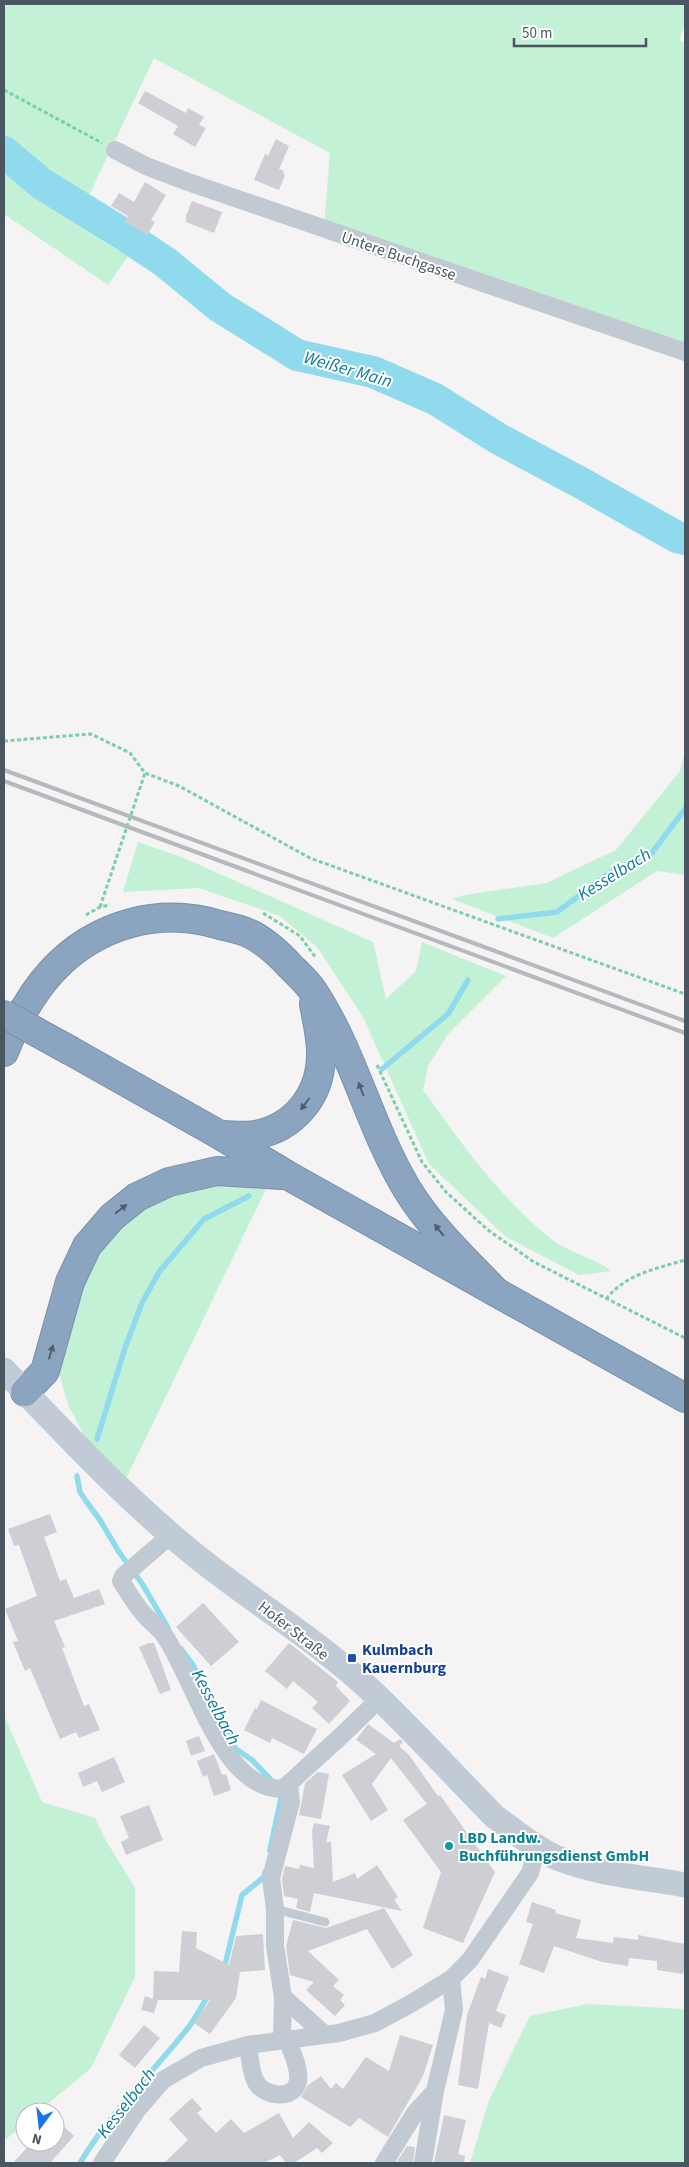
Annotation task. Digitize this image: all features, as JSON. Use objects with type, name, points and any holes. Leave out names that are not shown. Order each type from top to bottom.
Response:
[{"type":"highway","points":[[4,1052],[33,993],[58,964],[89,940],[119,926],[152,918],[199,919],[246,932],[275,950],[312,990],[344,1046],[376,1126],[408,1189],[452,1246],[496,1292]]},
{"type":"highway","points":[[220,1135],[254,1135],[283,1126],[306,1106],[319,1082],[322,1055],[312,990]]},
{"type":"highway","points":[[4,1014],[220,1135],[287,1176],[685,1398]]},
{"type":"highway","points":[[25,1392],[45,1372],[70,1282],[87,1246],[112,1217],[137,1197],[169,1182],[216,1171],[287,1176]]},
{"type":"street","name":"Untere Buchgasse","points":[[115,150],[146,166],[197,186],[685,352]]},
{"type":"street","name":"Hofer Straße","points":[[4,1370],[90,1460],[196,1556],[282,1620],[378,1697],[494,1816],[554,1856],[591,1869],[685,1885]]},
{"type":"street","points":[[172,1534],[123,1576],[121,1581],[142,1612],[164,1636],[225,1753],[256,1782],[281,1787],[291,1802],[271,1878],[275,1909],[275,1946],[283,1996],[285,2039],[297,2068],[298,2082],[293,2091],[285,2094],[266,2092],[255,2080],[248,2045]]},
{"type":"street","points":[[281,1787],[341,1736],[378,1697]]},
{"type":"street","points":[[102,2163],[137,2110],[163,2080],[200,2058],[248,2045],[339,2033],[375,2022],[412,2003],[451,1979],[470,1960],[530,1873],[537,1846]]},
{"type":"street","points":[[423,2163],[435,2091],[454,2010],[451,1979]]},
{"type":"street","points":[[283,1996],[324,2034]]},
{"type":"street","points":[[384,2163],[415,2114],[435,2091]]},
{"type":"lane","points":[[275,1909],[326,1922]]},
{"type":"path","points":[[4,90],[115,150]]},
{"type":"path","points":[[4,741],[90,734],[130,753],[145,773],[179,786],[310,858],[685,994]]},
{"type":"path","points":[[100,907],[145,773]]},
{"type":"path","points":[[606,1299],[616,1287],[630,1278],[685,1260]]},
{"type":"path","points":[[655,1324],[685,1338]]},
{"type":"green space","points":[[4,4],[685,4],[685,25],[679,40],[685,43],[685,347],[324,226],[330,153],[154,58],[84,206],[138,242],[108,285],[4,214]]},
{"type":"green space","points":[[685,752],[685,875],[657,871],[553,938],[452,899],[465,895],[546,883],[616,850],[680,771]]},
{"type":"green space","points":[[138,842],[184,858],[373,942],[386,999],[416,971],[422,942],[506,976],[448,1034],[428,1066],[423,1090],[482,1169],[532,1223],[557,1244],[612,1271],[579,1275],[506,1237],[429,1164],[363,1017],[317,947],[280,916],[199,888],[123,892]]},
{"type":"green space","points":[[201,1184],[268,1185],[126,1479],[86,1439],[68,1405],[60,1377],[60,1345],[89,1259],[114,1228],[157,1196]]},
{"type":"green space","points":[[4,1715],[42,1802],[95,1818],[105,1839],[135,1888],[135,1977],[91,2068],[50,2102],[15,2102],[15,2132],[4,2141]]},
{"type":"green space","points":[[588,2004],[685,2009],[685,2163],[470,2163],[489,2100],[530,2016]]},
{"type":"building","points":[[145,91],[186,113],[188,108],[204,117],[199,125],[206,128],[195,147],[173,134],[178,126],[138,103]]},
{"type":"building","points":[[276,139],[289,146],[279,169],[284,171],[283,174],[285,175],[279,190],[254,180],[265,154],[268,156]]},
{"type":"building","points":[[145,182],[166,195],[151,220],[155,222],[147,235],[125,222],[128,216],[111,206],[119,193],[134,202]]},
{"type":"building","points":[[192,201],[222,212],[214,233],[186,222],[186,216]]},
{"type":"building","points":[[50,1514],[57,1532],[44,1537],[60,1581],[66,1579],[74,1598],[99,1589],[105,1604],[54,1621],[65,1647],[62,1648],[84,1706],[89,1704],[100,1730],[79,1738],[76,1732],[60,1739],[30,1668],[25,1671],[13,1642],[18,1641],[5,1609],[37,1596],[19,1545],[14,1546],[8,1529]]},
{"type":"building","points":[[203,1603],[239,1642],[211,1666],[176,1627]]},
{"type":"building","points":[[154,1643],[171,1690],[160,1694],[139,1647]]},
{"type":"building","points":[[289,1643],[338,1682],[336,1686],[350,1701],[329,1724],[312,1708],[318,1702],[293,1681],[287,1689],[265,1671]]},
{"type":"building","points":[[261,1700],[317,1729],[304,1754],[272,1738],[270,1743],[244,1730]]},
{"type":"building","name":"LBD Landw. Buchführungsdienst GmbH","points":[[368,1724],[394,1743],[400,1739],[403,1742],[399,1746],[409,1755],[438,1796],[440,1795],[495,1872],[463,1943],[423,1928],[441,1872],[403,1820],[427,1804],[391,1758],[372,1784],[388,1810],[371,1821],[342,1775],[376,1754],[356,1740]]},
{"type":"building","points":[[199,1736],[205,1751],[191,1756],[186,1741]]},
{"type":"building","points":[[214,1754],[222,1775],[226,1774],[231,1790],[214,1796],[207,1775],[203,1777],[197,1761]]},
{"type":"building","points":[[114,1757],[125,1782],[102,1792],[97,1781],[83,1787],[78,1773]]},
{"type":"building","points":[[318,1772],[329,1774],[321,1819],[299,1815],[305,1783]]},
{"type":"building","points":[[149,1805],[163,1840],[126,1855],[121,1842],[129,1838],[120,1816]]},
{"type":"building","points":[[314,1823],[330,1826],[326,1842],[331,1842],[333,1882],[355,1873],[357,1879],[377,1865],[398,1897],[394,1900],[402,1911],[314,1893],[310,1912],[296,1908],[298,1899],[284,1896],[282,1880],[285,1866],[299,1869],[300,1865],[314,1868],[312,1831]]},
{"type":"building","points":[[532,1902],[556,1910],[555,1913],[581,1920],[576,1938],[613,1943],[614,1937],[638,1940],[638,1935],[685,1944],[683,1974],[657,1970],[657,1961],[629,1958],[628,1966],[602,1962],[554,1946],[544,1973],[519,1964],[533,1924],[526,1922]]},
{"type":"building","points":[[384,1908],[413,1955],[392,1969],[367,1929],[308,1951],[339,1980],[333,1986],[344,1995],[340,2000],[345,2005],[335,2016],[306,1990],[314,1982],[290,1975],[286,1946],[293,1920],[326,1928]]},
{"type":"building","points":[[182,1931],[197,1932],[196,1948],[229,1965],[236,1936],[263,1934],[265,1970],[240,1972],[236,1998],[210,2034],[194,2023],[210,2000],[158,2000],[154,2013],[141,2010],[145,1996],[153,1999],[154,1971],[179,1972]]},
{"type":"building","points":[[488,1969],[509,1977],[496,2011],[506,2015],[501,2028],[489,2023],[478,2089],[458,2085],[467,2015],[481,1977],[485,1979]]},
{"type":"building","points":[[144,2025],[160,2038],[135,2068],[119,2055]]},
{"type":"building","points":[[400,2035],[433,2045],[423,2076],[388,2137],[359,2118],[350,2127],[301,2097],[307,2086],[321,2076],[331,2089],[336,2083],[343,2089],[366,2057],[389,2071]]},
{"type":"building","points":[[192,2098],[202,2109],[197,2113],[216,2133],[231,2119],[244,2133],[279,2113],[293,2138],[309,2122],[333,2143],[322,2153],[317,2148],[294,2163],[286,2163],[280,2155],[264,2163],[164,2163],[188,2140],[169,2119]]},
{"type":"building","points":[[444,2115],[466,2120],[458,2154],[465,2156],[464,2163],[434,2163]]},
{"type":"building","points":[[65,2127],[74,2136],[65,2146]]},
{"type":"building","points":[[407,2146],[415,2147],[413,2163],[396,2163]]},
{"type":"building","points":[[23,2152],[60,2152],[50,2163],[13,2163]]},
{"type":"waterway","name":"Weißer Main","points":[[4,152],[42,184],[165,262],[220,307],[297,355],[373,372],[435,399],[499,439],[677,537],[685,539]]},
{"type":"waterway","name":"Kesselbach","points":[[498,919],[557,912],[614,870],[651,854],[685,809]]},
{"type":"waterway","name":"Kesselbach","points":[[382,1069],[448,1014],[468,980]]},
{"type":"waterway","name":"Kesselbach","points":[[97,1439],[125,1348],[142,1303],[159,1272],[204,1219],[249,1196]]},
{"type":"waterway","name":"Kesselbach","points":[[77,1476],[80,1492],[143,1585],[168,1628]]},
{"type":"waterway","name":"Kesselbach","points":[[181,1649],[193,1665],[236,1749],[252,1760],[272,1781]]},
{"type":"waterway","name":"Kesselbach","points":[[270,1850],[281,1798],[278,1792]]},
{"type":"waterway","name":"Kesselbach","points":[[224,1969],[242,1895],[264,1877],[265,1872]]},
{"type":"waterway","name":"Kesselbach","points":[[80,2163],[105,2126],[191,2024],[209,1994]]},
{"type":"railway","points":[[4,770],[685,1021]]},
{"type":"railway","points":[[4,781],[685,1033]]},
{"type":"place","name":"Kulmbach Kauernburg","points":[[352,1658]]},
{"type":"place","name":"LBD Landw. Buchführungsdienst GmbH","points":[[449,1846]]}]
